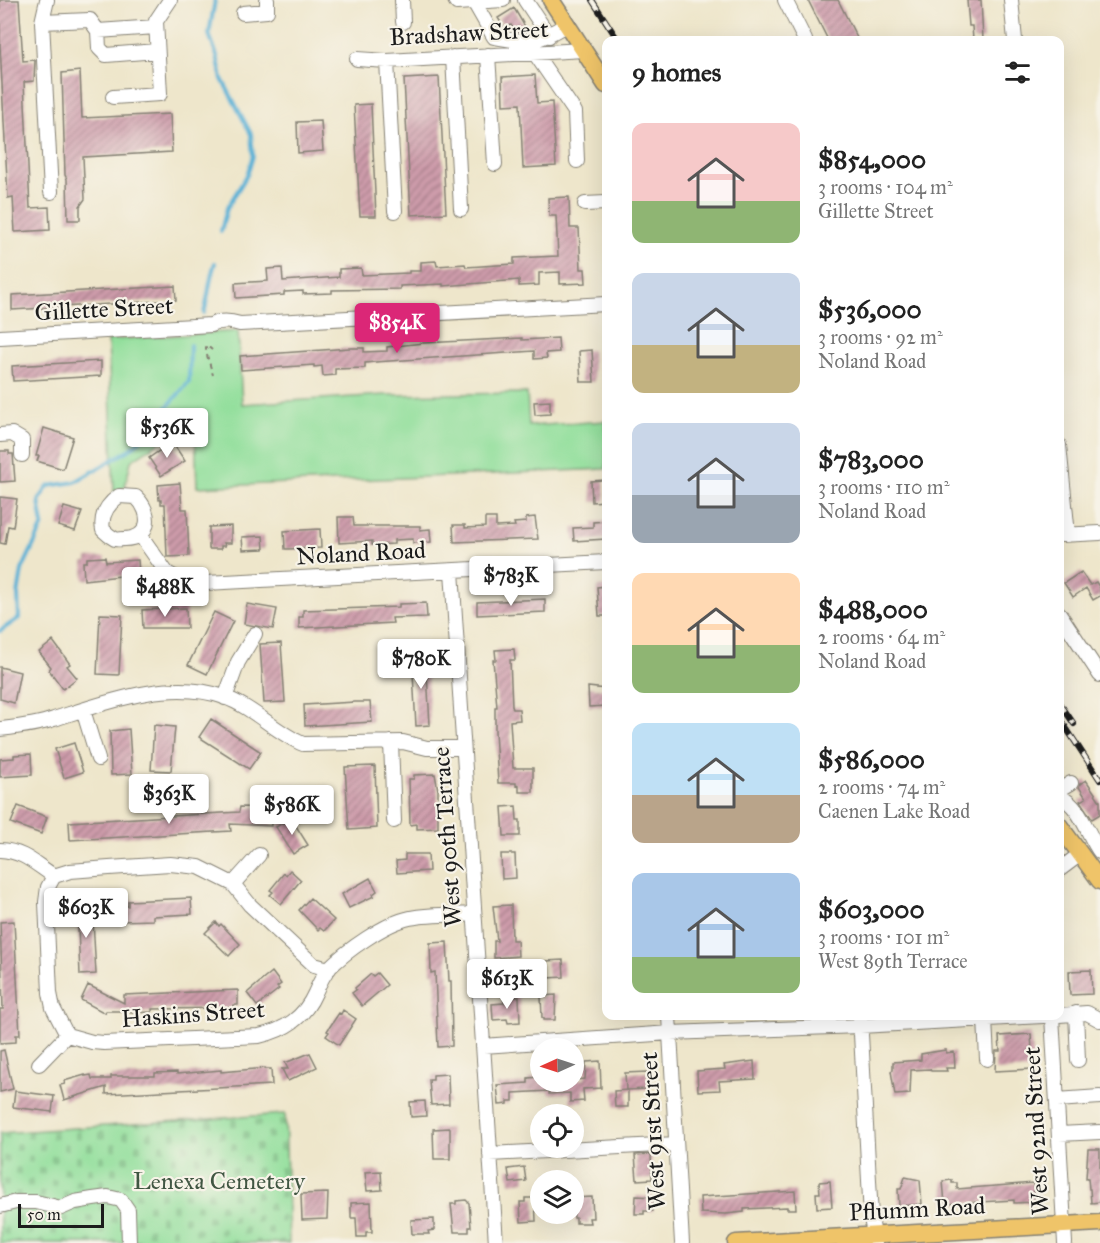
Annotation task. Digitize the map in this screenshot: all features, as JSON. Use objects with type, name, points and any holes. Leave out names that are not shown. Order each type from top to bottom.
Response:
[{"type":"main road","points":[[551,0],[602,79]]},
{"type":"main road","points":[[1064,832],[1079,855],[1098,876]]},
{"type":"main road","name":"Pflumm Road","points":[[736,1243],[875,1239],[1100,1223]]},
{"type":"street","points":[[47,0],[42,22],[51,192]]},
{"type":"street","points":[[113,98],[160,94],[156,21],[170,0]]},
{"type":"street","points":[[243,13],[267,11],[267,0]]},
{"type":"street","points":[[402,0],[403,22]]},
{"type":"street","points":[[455,0],[457,3],[503,0]]},
{"type":"street","points":[[525,0],[549,36]]},
{"type":"street","points":[[785,0],[803,36]]},
{"type":"street","points":[[1011,0],[1015,36]]},
{"type":"street","points":[[474,2],[494,37],[521,43],[549,36],[567,24]]},
{"type":"street","points":[[42,22],[90,20],[98,32],[99,48],[106,55],[157,51]]},
{"type":"street","points":[[98,32],[156,27]]},
{"type":"street","name":"Bradshaw Street","points":[[357,59],[387,61],[584,50]]},
{"type":"street","points":[[534,52],[575,112],[577,161]]},
{"type":"street","points":[[488,55],[495,164]]},
{"type":"street","points":[[453,57],[461,209]]},
{"type":"street","points":[[387,61],[394,211]]},
{"type":"street","points":[[585,204],[602,203]]},
{"type":"street","name":"Gillette Street","points":[[0,337],[189,327],[217,331],[232,330],[240,324],[602,304]]},
{"type":"street","points":[[0,435],[12,434],[22,440],[22,455]]},
{"type":"street","points":[[1064,535],[1100,533]]},
{"type":"street","name":"Noland Road","points":[[141,536],[166,573],[187,584],[602,562]]},
{"type":"street","name":"West 90th Terrace","points":[[452,571],[496,1243]]},
{"type":"street","points":[[1064,621],[1100,675]]},
{"type":"street","points":[[225,698],[238,662],[255,634]]},
{"type":"street","points":[[0,729],[54,720],[83,710],[165,690],[225,698],[249,710],[303,744],[403,742],[427,748],[463,747]]},
{"type":"street","points":[[83,710],[98,759]]},
{"type":"street","points":[[391,742],[394,820]]},
{"type":"street","points":[[1064,798],[1076,810],[1100,852]]},
{"type":"street","points":[[0,850],[15,851],[28,857],[54,876]]},
{"type":"street","points":[[233,884],[259,855]]},
{"type":"street","points":[[1064,866],[1079,855]]},
{"type":"street","points":[[39,1064],[67,1035],[53,1008],[50,993],[46,902],[48,887],[54,876],[70,871],[183,865],[199,867],[233,884],[250,905],[314,964],[329,969]]},
{"type":"street","name":"Haskins Street","points":[[67,1035],[104,1043],[272,1033],[296,1021],[306,1009],[321,978],[329,969],[357,946],[394,922],[411,918],[474,914]]},
{"type":"street","points":[[1076,1013],[1078,1060]]},
{"type":"street","points":[[1064,1014],[1087,1013],[1100,1020]]},
{"type":"street","name":"West 91st Street","points":[[669,1020],[682,1243]]},
{"type":"street","points":[[483,1046],[892,1020]]},
{"type":"street","points":[[985,1020],[987,1059]]},
{"type":"street","name":"West 92nd Street","points":[[1052,1020],[1065,1243]]},
{"type":"street","points":[[860,1021],[871,1217],[875,1239]]},
{"type":"street","points":[[1057,1100],[1100,1097]]},
{"type":"street","points":[[1059,1134],[1100,1132]]},
{"type":"street","points":[[490,1154],[676,1144]]},
{"type":"street","points":[[0,1206],[16,1202],[36,1202],[61,1208],[75,1202],[108,1197],[121,1200],[128,1210],[129,1243]]},
{"type":"path","points":[[208,331],[206,352],[213,375]]},
{"type":"path","points":[[206,345],[212,350]]},
{"type":"green space","points":[[238,331],[242,404],[385,395],[527,393],[529,426],[602,421],[602,469],[197,487],[195,429],[176,431],[131,461],[125,487],[114,492],[108,340]]},
{"type":"green space","name":"Lenexa Cemetery","points":[[285,1114],[289,1243],[0,1243],[0,1133]]},
{"type":"building","points":[[0,0],[19,0],[23,61],[35,60],[34,81],[24,82],[30,208],[49,207],[50,230],[15,232],[13,197],[8,198],[0,46]]},
{"type":"building","points":[[808,0],[838,0],[856,36],[826,36]]},
{"type":"building","points":[[967,0],[981,0],[983,36],[973,36],[972,26],[969,26]]},
{"type":"building","points":[[514,8],[528,32],[515,31],[511,25],[505,29],[498,18]]},
{"type":"building","points":[[80,71],[82,118],[170,114],[172,152],[83,157],[85,199],[80,206],[80,220],[68,220],[62,73]]},
{"type":"building","points":[[535,75],[537,103],[552,102],[556,166],[523,168],[520,104],[503,105],[502,77]]},
{"type":"building","points":[[439,77],[446,213],[411,215],[404,79]]},
{"type":"building","points":[[371,104],[376,216],[360,216],[354,105]]},
{"type":"building","points":[[321,121],[323,151],[298,153],[297,122]]},
{"type":"building","points":[[569,197],[570,228],[579,228],[581,269],[585,269],[586,283],[560,284],[560,272],[539,273],[539,285],[519,286],[519,280],[443,286],[443,284],[400,286],[400,289],[332,290],[332,293],[284,292],[284,295],[236,298],[235,283],[268,281],[267,269],[282,268],[283,281],[339,277],[339,269],[361,268],[362,275],[409,273],[409,271],[421,271],[421,262],[436,261],[437,266],[465,264],[466,267],[514,264],[514,258],[558,256],[556,216],[549,216],[548,198]]},
{"type":"building","points":[[175,286],[176,300],[12,310],[12,295]]},
{"type":"building","points":[[522,338],[522,340],[558,338],[559,352],[546,353],[547,358],[534,359],[534,351],[365,363],[365,368],[335,369],[335,375],[323,376],[322,366],[314,367],[314,365],[241,370],[240,356],[350,348],[364,348],[364,352],[387,351],[387,347],[424,343]]},
{"type":"building","points":[[592,350],[594,382],[581,382],[579,351]]},
{"type":"building","points":[[101,361],[101,376],[13,381],[12,366]]},
{"type":"building","points":[[550,401],[550,414],[535,415],[534,402]]},
{"type":"building","points":[[44,428],[73,437],[63,469],[37,461],[39,456],[36,456]]},
{"type":"building","points":[[172,442],[185,461],[161,476],[149,458]]},
{"type":"building","points":[[0,451],[9,451],[9,454],[13,454],[15,481],[0,482]]},
{"type":"building","points":[[602,480],[602,501],[592,502],[591,481]]},
{"type":"building","points":[[180,483],[182,509],[187,509],[189,556],[167,557],[165,504],[161,504],[159,500],[158,485]]},
{"type":"building","points":[[0,497],[17,499],[13,527],[8,526],[5,544],[0,543]]},
{"type":"building","points":[[64,507],[82,512],[75,531],[58,526]]},
{"type":"building","points":[[338,517],[353,517],[354,526],[420,526],[420,530],[430,529],[431,542],[413,543],[413,539],[394,540],[394,544],[372,545],[372,541],[339,543]]},
{"type":"building","points":[[535,517],[538,539],[454,542],[453,525],[465,525],[465,528],[485,527],[485,518],[496,518],[496,527],[515,526],[514,523],[526,522],[526,518]]},
{"type":"building","points":[[602,521],[602,539],[574,541],[573,528],[593,527],[593,522]]},
{"type":"building","points":[[231,526],[231,543],[224,543],[225,546],[221,546],[221,549],[209,549],[209,527]]},
{"type":"building","points":[[320,529],[321,548],[285,549],[284,531]]},
{"type":"building","points":[[263,536],[264,549],[243,550],[242,537]]},
{"type":"building","points":[[105,557],[106,562],[138,560],[139,574],[84,580],[83,562],[87,562],[87,558]]},
{"type":"building","points":[[1081,572],[1090,585],[1096,582],[1100,588],[1100,596],[1093,600],[1086,588],[1073,597],[1064,583]]},
{"type":"building","points":[[602,586],[602,616],[599,616],[597,587]]},
{"type":"building","points":[[545,599],[545,612],[477,615],[477,602]]},
{"type":"building","points":[[426,603],[427,617],[392,618],[393,623],[299,628],[299,617],[303,617],[303,610],[399,607],[399,604]]},
{"type":"building","points":[[247,604],[277,609],[273,629],[244,624]]},
{"type":"building","points":[[186,608],[187,628],[143,628],[142,610]]},
{"type":"building","points":[[214,612],[233,621],[207,674],[188,665]]},
{"type":"building","points":[[100,614],[122,615],[119,675],[97,674]]},
{"type":"building","points":[[53,641],[70,664],[67,666],[77,678],[63,689],[49,670],[51,667],[39,652]]},
{"type":"building","points":[[281,643],[285,702],[264,703],[260,644]]},
{"type":"building","points":[[514,649],[515,660],[510,660],[512,706],[513,709],[519,709],[520,720],[510,721],[513,768],[533,768],[533,792],[519,792],[519,785],[516,786],[516,783],[498,783],[495,731],[495,707],[497,707],[493,660],[496,660],[495,650]]},
{"type":"building","points":[[426,655],[430,725],[416,726],[412,656]]},
{"type":"building","points":[[0,667],[20,672],[14,703],[0,699]]},
{"type":"building","points":[[588,687],[602,689],[602,706],[589,707]]},
{"type":"building","points":[[370,702],[372,722],[305,726],[304,705]]},
{"type":"building","points":[[211,719],[261,752],[249,769],[199,737]]},
{"type":"building","points":[[154,725],[175,727],[171,771],[151,770]]},
{"type":"building","points":[[129,729],[132,774],[111,775],[110,731]]},
{"type":"building","points":[[74,743],[83,772],[64,778],[55,749]]},
{"type":"building","points":[[31,754],[32,775],[0,777],[0,759]]},
{"type":"building","points":[[375,766],[377,828],[349,830],[345,767]]},
{"type":"building","points":[[435,774],[438,790],[438,828],[417,829],[417,824],[410,825],[409,779],[414,779],[414,775]]},
{"type":"building","points":[[1086,780],[1100,801],[1100,814],[1092,819],[1080,801],[1086,798],[1079,787]]},
{"type":"building","points":[[18,806],[47,817],[41,834],[11,823]]},
{"type":"building","points":[[516,806],[517,820],[520,820],[520,836],[504,836],[502,807]]},
{"type":"building","points":[[240,807],[271,808],[271,826],[230,824],[231,831],[70,840],[69,822],[239,812]]},
{"type":"building","points":[[291,818],[308,845],[293,854],[276,827]]},
{"type":"building","points":[[405,854],[428,854],[429,871],[397,873],[396,861],[405,860]]},
{"type":"building","points":[[501,854],[515,854],[516,878],[502,879]]},
{"type":"building","points":[[290,870],[301,880],[281,904],[270,895],[273,892],[270,890],[284,873],[286,875]]},
{"type":"building","points":[[370,878],[377,891],[373,894],[374,896],[349,908],[342,894]]},
{"type":"building","points":[[191,898],[192,914],[153,916],[153,920],[121,921],[120,906],[128,906],[128,901]]},
{"type":"building","points":[[310,898],[334,920],[324,931],[320,928],[318,930],[299,910]]},
{"type":"building","points":[[92,902],[96,974],[80,975],[77,903]]},
{"type":"building","points":[[511,905],[512,940],[517,940],[518,956],[494,958],[494,941],[497,941],[493,906]]},
{"type":"building","points":[[14,921],[20,1035],[16,1035],[16,1042],[0,1043],[0,1009],[3,1009],[0,922]]},
{"type":"building","points":[[216,922],[219,926],[221,924],[240,944],[229,956],[205,933]]},
{"type":"building","points":[[447,942],[449,981],[451,981],[452,1046],[438,1047],[435,972],[431,973],[430,943]]},
{"type":"building","points":[[563,960],[564,977],[548,978],[546,961]]},
{"type":"building","points":[[1091,970],[1092,994],[1070,995],[1069,971]]},
{"type":"building","points":[[272,972],[281,984],[277,987],[279,989],[257,1006],[247,993]]},
{"type":"building","points":[[377,973],[387,985],[362,1006],[352,993],[371,974],[373,976]]},
{"type":"building","points":[[88,985],[124,1003],[124,995],[238,990],[238,1005],[233,1005],[233,1008],[152,1009],[152,1012],[106,1011],[105,1013],[81,1000]]},
{"type":"building","points":[[556,995],[555,1020],[544,1020],[541,996]]},
{"type":"building","points":[[504,997],[519,997],[520,1022],[508,1023],[507,1019],[493,1020],[492,1004],[504,1003]]},
{"type":"building","points":[[343,1010],[356,1019],[339,1045],[326,1036],[329,1032],[327,1031]]},
{"type":"building","points":[[1031,1034],[1033,1069],[995,1071],[996,1051],[1000,1051],[999,1036]]},
{"type":"building","points":[[4,1050],[13,1089],[0,1092],[0,1051]]},
{"type":"building","points":[[946,1050],[946,1053],[954,1052],[955,1068],[946,1068],[947,1071],[911,1070],[910,1094],[895,1095],[891,1071],[893,1062],[921,1060],[921,1054]]},
{"type":"building","points":[[310,1053],[317,1067],[288,1081],[282,1069],[288,1069],[285,1063]]},
{"type":"building","points":[[600,1061],[601,1088],[584,1089],[586,1062]]},
{"type":"building","points":[[754,1061],[755,1079],[719,1081],[720,1090],[698,1091],[697,1071],[725,1069],[724,1065]]},
{"type":"building","points":[[271,1069],[272,1085],[106,1094],[106,1087],[64,1100],[60,1085],[65,1084],[64,1081],[85,1075],[91,1075],[92,1079],[111,1079],[111,1076],[155,1076],[155,1073],[177,1072],[177,1074],[221,1070],[221,1072]]},
{"type":"building","points":[[647,1072],[648,1089],[626,1090],[625,1073]]},
{"type":"building","points":[[448,1074],[449,1104],[431,1105],[429,1080],[433,1080],[433,1075]]},
{"type":"building","points":[[528,1078],[530,1078],[531,1092],[513,1093],[513,1101],[499,1105],[497,1085],[528,1083]]},
{"type":"building","points":[[628,1090],[628,1107],[615,1107],[614,1091]]},
{"type":"building","points":[[15,1091],[54,1096],[52,1112],[13,1107]]},
{"type":"building","points":[[549,1092],[583,1092],[584,1101],[570,1102],[570,1093],[549,1094]]},
{"type":"building","points":[[425,1101],[426,1116],[411,1117],[410,1102]]},
{"type":"building","points":[[450,1128],[450,1159],[434,1159],[433,1129]]},
{"type":"building","points":[[1088,1149],[1100,1149],[1100,1202],[1091,1203],[1088,1178],[1086,1178]]},
{"type":"building","points":[[651,1154],[652,1179],[637,1180],[635,1155]]},
{"type":"building","points":[[524,1167],[526,1181],[510,1183],[508,1169]]},
{"type":"building","points":[[381,1171],[382,1190],[367,1191],[365,1172]]},
{"type":"building","points":[[905,1177],[920,1180],[922,1204],[899,1206],[898,1189],[901,1189]]},
{"type":"building","points":[[952,1180],[952,1183],[957,1183],[957,1189],[1033,1183],[1035,1202],[1014,1203],[1014,1200],[945,1204],[943,1181]]},
{"type":"building","points":[[830,1181],[832,1207],[817,1208],[816,1193],[820,1193],[819,1182]]},
{"type":"building","points":[[795,1191],[796,1209],[787,1209],[787,1207],[744,1209],[744,1212],[726,1214],[701,1213],[700,1197]]},
{"type":"building","points":[[328,1193],[327,1219],[302,1220],[301,1194]]},
{"type":"building","points":[[636,1196],[654,1197],[653,1211],[635,1214]]},
{"type":"building","points":[[584,1197],[592,1197],[593,1218],[589,1218],[590,1223],[584,1223]]},
{"type":"building","points":[[525,1198],[530,1198],[530,1221],[521,1222],[520,1202],[525,1202]]},
{"type":"building","points":[[466,1200],[469,1203],[471,1227],[469,1227],[469,1232],[454,1232],[451,1204]]},
{"type":"building","points":[[371,1202],[372,1232],[366,1232],[366,1237],[357,1237],[356,1218],[351,1218],[351,1203]]},
{"type":"building","points":[[434,1219],[434,1230],[428,1231],[429,1234],[412,1234],[411,1220]]},
{"type":"waterway","points":[[215,0],[209,34],[222,79],[251,134],[253,156],[247,175],[227,208],[221,231]]},
{"type":"waterway","points":[[204,313],[215,263]]},
{"type":"waterway","points":[[0,631],[19,618],[18,595],[22,570],[43,525],[39,501],[48,486],[75,482],[129,450],[152,431],[162,413],[189,382],[190,345]]},
{"type":"waterway","points":[[156,425],[172,418],[184,418]]},
{"type":"railway","points":[[592,0],[615,36]]},
{"type":"railway","points":[[1064,709],[1074,724]]},
{"type":"railway","points":[[1064,725],[1100,780]]}]
